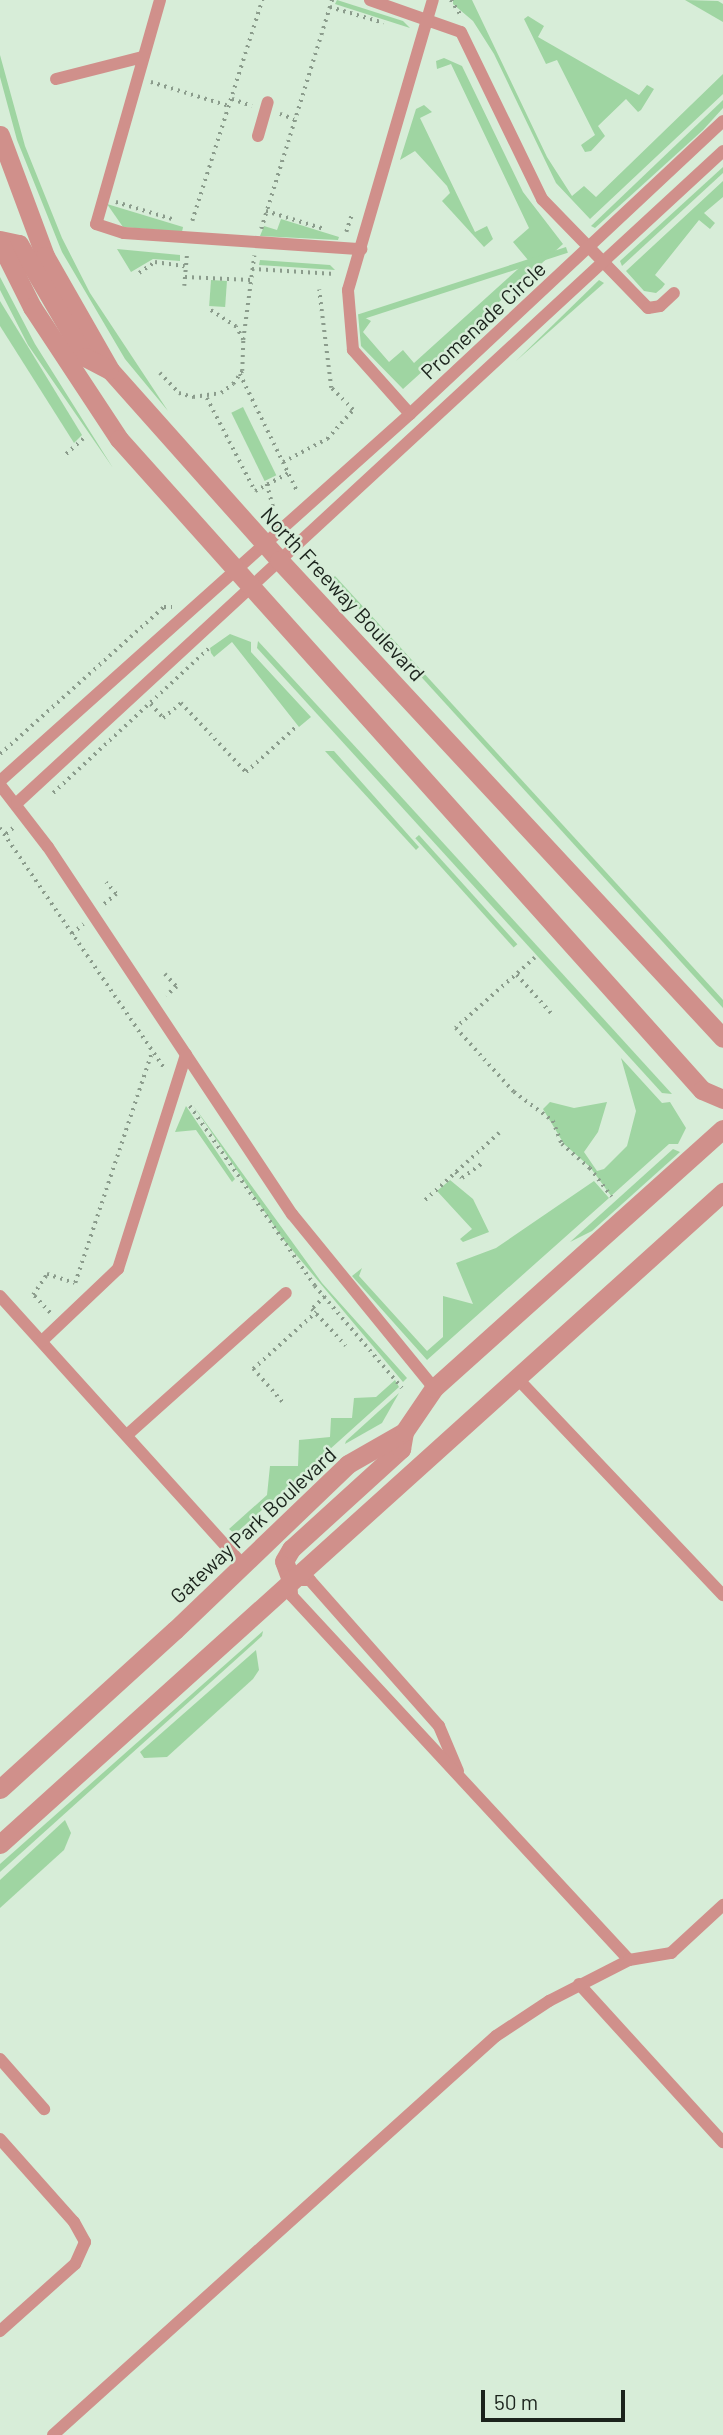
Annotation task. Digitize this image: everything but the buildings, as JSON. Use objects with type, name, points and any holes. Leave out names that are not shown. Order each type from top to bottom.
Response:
[{"type":"street","name":"North Freeway Boulevard","points":[[0,135],[45,256],[110,370],[279,560],[723,1038]]},
{"type":"street","points":[[0,241],[19,244],[85,357],[110,370]]},
{"type":"street","points":[[0,241],[78,383],[119,439],[251,591],[702,1090],[723,1100]]},
{"type":"street","name":"Gateway Park Boulevard","points":[[0,1789],[348,1464],[404,1432],[434,1388],[723,1129]]},
{"type":"street","points":[[0,1844],[723,1192]]},
{"type":"street","points":[[291,1580],[284,1562],[291,1549],[401,1449],[404,1432]]},
{"type":"lane","points":[[160,0],[96,223],[124,233],[190,231],[257,243],[361,249]]},
{"type":"lane","points":[[370,0],[461,32],[542,199],[648,308],[660,306],[674,293]]},
{"type":"lane","points":[[410,414],[354,350],[348,290],[433,0]]},
{"type":"lane","points":[[56,79],[144,57]]},
{"type":"lane","points":[[258,136],[268,102]]},
{"type":"lane","name":"Promenade Circle","points":[[0,783],[233,569],[266,545],[410,414],[723,121]]},
{"type":"lane","name":"Promenade Circle","points":[[17,803],[251,591],[279,560],[424,431],[602,262],[723,152]]},
{"type":"lane","points":[[0,783],[27,817],[317,1248],[434,1388]]},
{"type":"lane","points":[[42,1341],[118,1269],[186,1054]]},
{"type":"lane","points":[[127,1435],[286,1293]]},
{"type":"lane","points":[[0,1296],[242,1564]]},
{"type":"lane","points":[[516,1377],[723,1595]]},
{"type":"lane","points":[[458,1771],[439,1726],[310,1580],[291,1580],[292,1596],[418,1736],[458,1771],[629,1960]]},
{"type":"lane","points":[[53,2435],[496,2036],[579,1984],[629,1960],[671,1953],[723,1905]]},
{"type":"lane","points":[[579,1984],[723,2141]]},
{"type":"lane","points":[[0,2059],[44,2109]]},
{"type":"lane","points":[[0,2140],[74,2222],[85,2242],[75,2264],[0,2331]]},
{"type":"path","points":[[184,286],[190,231],[262,0]]},
{"type":"path","points":[[297,491],[240,374],[250,280],[257,243],[332,0]]},
{"type":"path","points":[[330,7],[397,27]]},
{"type":"path","points":[[145,95],[153,70]]},
{"type":"path","points":[[150,82],[229,106]]},
{"type":"path","points":[[111,201],[190,231]]},
{"type":"path","points":[[266,211],[345,236],[353,210]]},
{"type":"path","points":[[139,273],[155,262],[185,266]]},
{"type":"path","points":[[252,270],[335,274]]},
{"type":"path","points":[[185,276],[250,280]]},
{"type":"path","points":[[283,462],[327,439],[353,410],[331,388],[319,290]]},
{"type":"path","points":[[210,310],[236,327],[243,340]]},
{"type":"path","points":[[160,373],[179,393],[207,398],[221,393],[240,374]]},
{"type":"path","points":[[207,398],[255,491],[289,473]]},
{"type":"path","points":[[66,454],[86,436]]},
{"type":"path","points":[[267,484],[272,507]]},
{"type":"path","points":[[242,491],[253,486]]},
{"type":"path","points":[[0,754],[164,607],[173,607],[181,599]]},
{"type":"path","points":[[6,834],[151,704],[217,640]]},
{"type":"path","points":[[151,704],[163,718],[181,703],[246,772],[296,727]]},
{"type":"path","points":[[0,828],[165,1069]]},
{"type":"path","points":[[101,907],[116,894],[106,883]]},
{"type":"path","points":[[536,958],[456,1028],[514,1092],[553,1121],[562,1144],[590,1168],[612,1197]]},
{"type":"path","points":[[163,999],[177,987],[165,974]]},
{"type":"path","points":[[517,975],[551,1013]]},
{"type":"path","points":[[51,1314],[33,1295],[47,1274],[75,1283],[152,1051]]},
{"type":"path","points":[[190,1106],[324,1297],[402,1388]]},
{"type":"path","points":[[425,1200],[499,1133]]},
{"type":"path","points":[[457,1172],[462,1178],[483,1163]]},
{"type":"path","points":[[324,1297],[312,1309],[346,1346]]},
{"type":"path","points":[[282,1402],[253,1369],[316,1312]]},
{"type":"green space","points":[[337,0],[403,21],[410,28],[335,4]]},
{"type":"green space","points":[[453,0],[472,0],[547,157],[572,196],[584,186],[596,197],[723,74],[723,94],[590,219],[556,183],[494,54],[473,21],[453,4]]},
{"type":"green space","points":[[685,0],[718,1],[723,4],[723,22]]},
{"type":"green space","points":[[528,16],[544,26],[538,37],[639,95],[647,85],[654,89],[638,112],[626,99],[598,126],[605,136],[591,151],[585,152],[581,145],[595,135],[557,60],[546,64],[524,19]]},
{"type":"green space","points":[[0,55],[25,146],[62,238],[90,293],[168,411],[125,359],[62,252],[17,140],[0,77]]},
{"type":"green space","points":[[444,58],[462,66],[523,192],[563,244],[403,389],[361,346],[358,314],[371,321],[363,332],[389,362],[403,350],[414,363],[528,260],[513,242],[529,228],[451,64],[437,69],[436,61]]},
{"type":"green space","points":[[723,100],[723,108],[703,130],[595,228],[591,226]]},
{"type":"green space","points":[[424,105],[432,112],[420,118],[475,232],[487,226],[493,239],[484,247],[442,201],[450,193],[447,186],[415,151],[400,160],[416,109]]},
{"type":"green space","points":[[723,167],[723,173],[622,266],[620,261]]},
{"type":"green space","points":[[723,181],[723,197],[704,213],[715,223],[710,229],[699,220],[655,275],[665,284],[662,288],[656,293],[644,291],[626,271]]},
{"type":"green space","points":[[107,204],[183,227],[182,232],[123,227]]},
{"type":"green space","points":[[281,219],[339,237],[338,240],[260,236],[264,226],[277,230]]},
{"type":"green space","points":[[566,247],[568,253],[361,320],[359,314]]},
{"type":"green space","points":[[117,249],[180,255],[180,261],[153,259],[131,272]]},
{"type":"green space","points":[[260,260],[330,265],[335,270],[259,265]]},
{"type":"green space","points":[[0,277],[35,344],[113,468],[28,345],[0,290]]},
{"type":"green space","points":[[211,280],[227,281],[225,307],[209,306]]},
{"type":"green space","points":[[599,280],[604,283],[516,361]]},
{"type":"green space","points":[[0,301],[82,435],[74,443],[0,326]]},
{"type":"green space","points":[[243,407],[276,475],[265,481],[231,413]]},
{"type":"green space","points":[[335,576],[723,1000],[723,1008],[332,579]]},
{"type":"green space","points":[[230,634],[251,642],[251,652],[311,717],[299,727],[232,642],[214,657],[210,648]]},
{"type":"green space","points":[[258,641],[672,1094],[662,1093],[257,648]]},
{"type":"green space","points":[[325,751],[334,751],[419,847],[416,850]]},
{"type":"green space","points":[[419,835],[517,944],[514,948],[415,838]]},
{"type":"green space","points":[[621,1058],[662,1103],[670,1102],[686,1128],[678,1144],[669,1144],[611,1196],[590,1167],[564,1144],[543,1109],[550,1102],[574,1108],[607,1102],[598,1132],[584,1152],[597,1171],[604,1169],[627,1146],[636,1111]]},
{"type":"green space","points":[[193,1105],[322,1283],[407,1378],[403,1382],[283,1239]]},
{"type":"green space","points":[[186,1106],[235,1179],[232,1182],[196,1130],[175,1132]]},
{"type":"green space","points":[[673,1149],[680,1152],[592,1231],[570,1242]]},
{"type":"green space","points":[[450,1180],[473,1199],[489,1232],[463,1242],[460,1239],[472,1229],[437,1191]]},
{"type":"green space","points":[[594,1181],[609,1198],[427,1360],[352,1276],[362,1268],[359,1276],[427,1351],[443,1337],[443,1296],[473,1304],[456,1263],[496,1248]]},
{"type":"green space","points":[[395,1380],[399,1387],[299,1477],[235,1534],[229,1529],[267,1495],[270,1466],[298,1466],[299,1440],[330,1437],[331,1418],[352,1418],[354,1398],[376,1397]]},
{"type":"green space","points":[[399,1393],[382,1423],[345,1444],[346,1441]]},
{"type":"green space","points":[[263,1631],[262,1636],[0,1872],[0,1864]]},
{"type":"green space","points":[[256,1650],[259,1670],[253,1679],[167,1757],[144,1758],[140,1752]]},
{"type":"green space","points":[[65,1820],[71,1833],[64,1850],[0,1908],[0,1880]]}]
